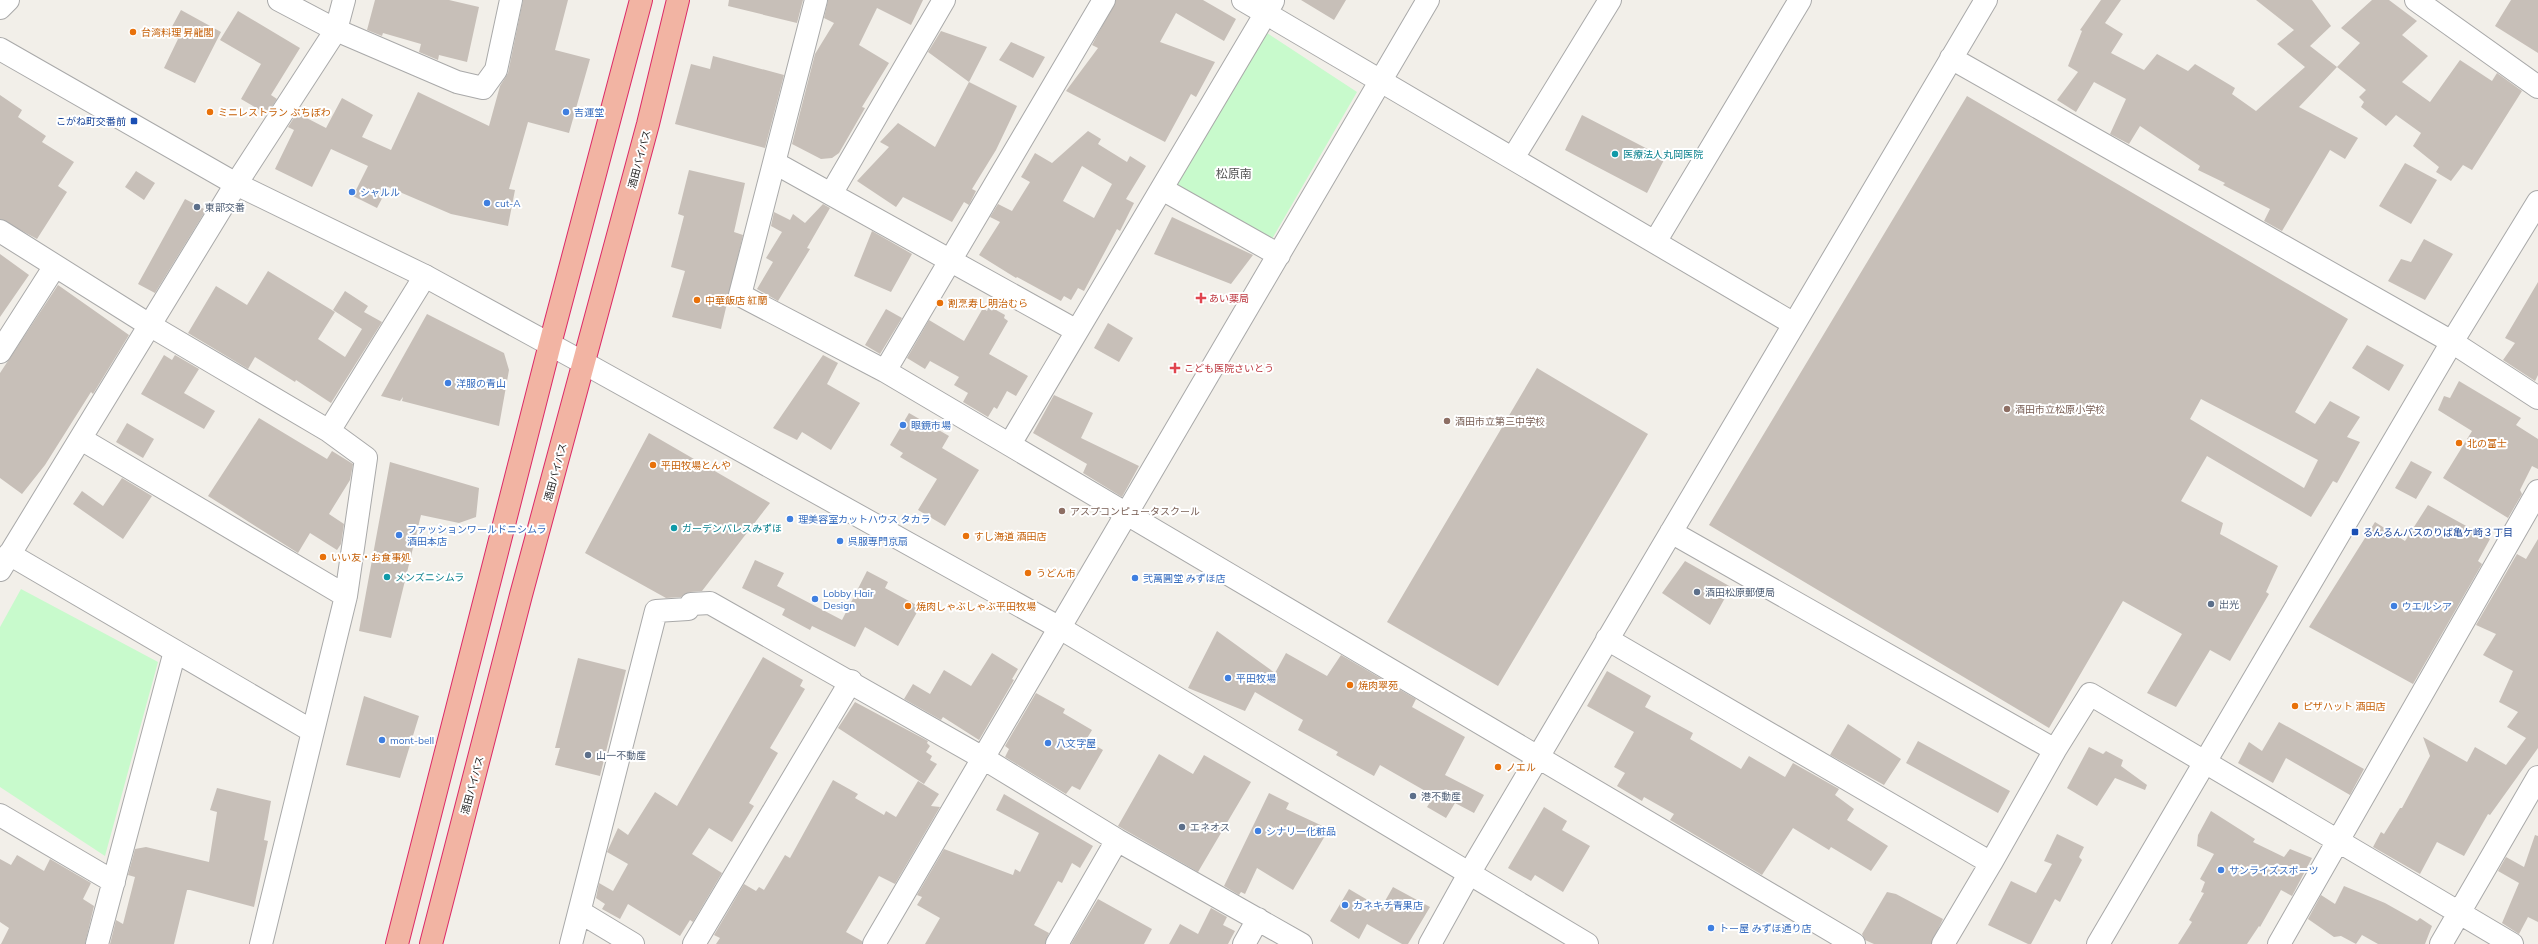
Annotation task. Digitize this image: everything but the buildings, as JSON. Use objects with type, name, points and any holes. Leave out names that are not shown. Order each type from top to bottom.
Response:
[{"type":"highway","points":[[397,944],[550,344],[641,0]]},
{"type":"highway","name":"酒田バイパス","points":[[431,944],[648,124],[678,0]]},
{"type":"street","points":[[0,8],[8,0]]},
{"type":"street","points":[[279,0],[336,30],[457,82],[483,88],[496,70],[511,0]]},
{"type":"street","points":[[312,731],[175,651],[5,562],[151,326],[236,184],[336,30],[344,0]]},
{"type":"street","points":[[816,0],[740,295],[885,371],[1854,944]]},
{"type":"street","points":[[831,194],[944,0]]},
{"type":"street","points":[[885,371],[1104,0]]},
{"type":"street","points":[[1243,0],[1270,7],[1381,81],[1794,324]]},
{"type":"street","points":[[874,944],[1428,0]]},
{"type":"street","points":[[1513,158],[1610,0]]},
{"type":"street","points":[[1655,242],[1800,0]]},
{"type":"street","points":[[1430,944],[1470,872],[1607,639],[1986,0]]},
{"type":"street","points":[[2416,0],[2538,87]]},
{"type":"street","points":[[1010,444],[1270,7]]},
{"type":"street","points":[[0,49],[236,184],[425,276],[1060,628],[1470,872],[1587,944]]},
{"type":"street","points":[[1951,58],[2452,342],[2538,398]]},
{"type":"street","points":[[775,163],[1077,331]]},
{"type":"street","points":[[1162,189],[1279,255]]},
{"type":"street","points":[[2098,944],[2452,342],[2538,202]]},
{"type":"street","points":[[0,231],[151,326],[329,431],[366,458],[346,596],[261,944]]},
{"type":"street","points":[[0,352],[55,266]]},
{"type":"street","points":[[329,431],[425,276]]},
{"type":"street","points":[[81,439],[346,596]]},
{"type":"street","points":[[2279,944],[2538,491]]},
{"type":"street","points":[[1671,532],[2055,750]]},
{"type":"street","points":[[571,944],[656,611],[688,609],[691,604],[710,603],[851,681],[983,758],[1117,840],[1300,944]]},
{"type":"street","points":[[1607,639],[1991,863]]},
{"type":"street","points":[[97,944],[175,651]]},
{"type":"street","points":[[694,944],[851,681]]},
{"type":"street","points":[[1943,944],[2055,750],[2090,694],[2512,944]]},
{"type":"street","points":[[2442,944],[2538,777]]},
{"type":"street","points":[[0,815],[114,882]]},
{"type":"street","points":[[1057,944],[1117,840]]},
{"type":"street","points":[[580,912],[633,944]]},
{"type":"street","points":[[1244,944],[1258,919]]},
{"type":"green space","points":[[1267,33],[1357,92],[1272,239],[1172,187]]},
{"type":"green space","points":[[21,589],[158,662],[105,856],[0,787],[0,627]]},
{"type":"place","name":"台湾料理 昇龍閣","points":[[133,32]]},
{"type":"place","name":"ミニレストラン ぷちぽわ","points":[[210,112]]},
{"type":"place","name":"吉運堂","points":[[566,112]]},
{"type":"place","name":"こがね町交番前","points":[[134,121]]},
{"type":"place","name":"医療法人丸岡医院","points":[[1615,154]]},
{"type":"place","name":"シャルル","points":[[352,192]]},
{"type":"place","name":"cut-A","points":[[487,203]]},
{"type":"place","name":"東部交番","points":[[197,207]]},
{"type":"place","name":"あい薬局","points":[[1201,298]]},
{"type":"place","name":"中華飯店 紅蘭","points":[[697,300]]},
{"type":"place","name":"割烹寿し明治むら","points":[[940,303]]},
{"type":"place","name":"こども医院さいとう","points":[[1175,368]]},
{"type":"place","name":"洋服の青山","points":[[448,383]]},
{"type":"place","name":"酒田市立松原小学校","points":[[2007,409]]},
{"type":"place","name":"酒田市立第三中学校","points":[[1447,421]]},
{"type":"place","name":"眼鏡市場","points":[[903,425]]},
{"type":"place","name":"北の富士","points":[[2459,443]]},
{"type":"place","name":"平田牧場とんや","points":[[653,465]]},
{"type":"place","name":"アスプコンピュータスクール","points":[[1062,511]]},
{"type":"place","name":"理美容室カットハウス タカラ","points":[[790,519]]},
{"type":"place","name":"ガーデンパレスみずほ","points":[[674,528]]},
{"type":"place","name":"るんるんバスのりば亀ケ崎３丁目","points":[[2355,532]]},
{"type":"place","name":"ファッションワールドニシムラ 酒田本店","points":[[399,535]]},
{"type":"place","name":"すし海道 酒田店","points":[[966,536]]},
{"type":"place","name":"呉服専門京扇","points":[[840,541]]},
{"type":"place","name":"いい友・お食事処","points":[[323,557]]},
{"type":"place","name":"うどん市","points":[[1028,573]]},
{"type":"place","name":"メンズニシムラ","points":[[387,577]]},
{"type":"place","name":"弐萬圓堂 みずほ店","points":[[1135,578]]},
{"type":"place","name":"酒田松原郵便局","points":[[1697,592]]},
{"type":"place","name":"Lobby Hair Design","points":[[815,599]]},
{"type":"place","name":"出光","points":[[2211,604]]},
{"type":"place","name":"焼肉しゃぶしゃぶ平田牧場","points":[[908,606]]},
{"type":"place","name":"ウエルシア","points":[[2394,606]]},
{"type":"place","name":"平田牧場","points":[[1228,678]]},
{"type":"place","name":"焼肉翠苑","points":[[1350,685]]},
{"type":"place","name":"ピザハット 酒田店","points":[[2295,706]]},
{"type":"place","name":"mont-bell","points":[[382,740]]},
{"type":"place","name":"八文字屋","points":[[1048,743]]},
{"type":"place","name":"山一不動産","points":[[588,755]]},
{"type":"place","name":"ノエル","points":[[1498,767]]},
{"type":"place","name":"港不動産","points":[[1413,796]]},
{"type":"place","name":"エネオス","points":[[1182,827]]},
{"type":"place","name":"シナリー化粧品","points":[[1258,831]]},
{"type":"place","name":"サンライズスポーツ","points":[[2221,870]]},
{"type":"place","name":"カネキチ青果店","points":[[1345,905]]},
{"type":"place","name":"トー屋 みずほ通り店","points":[[1711,928]]},
{"type":"district","name":"松原南","points":[[1234,174]]}]
